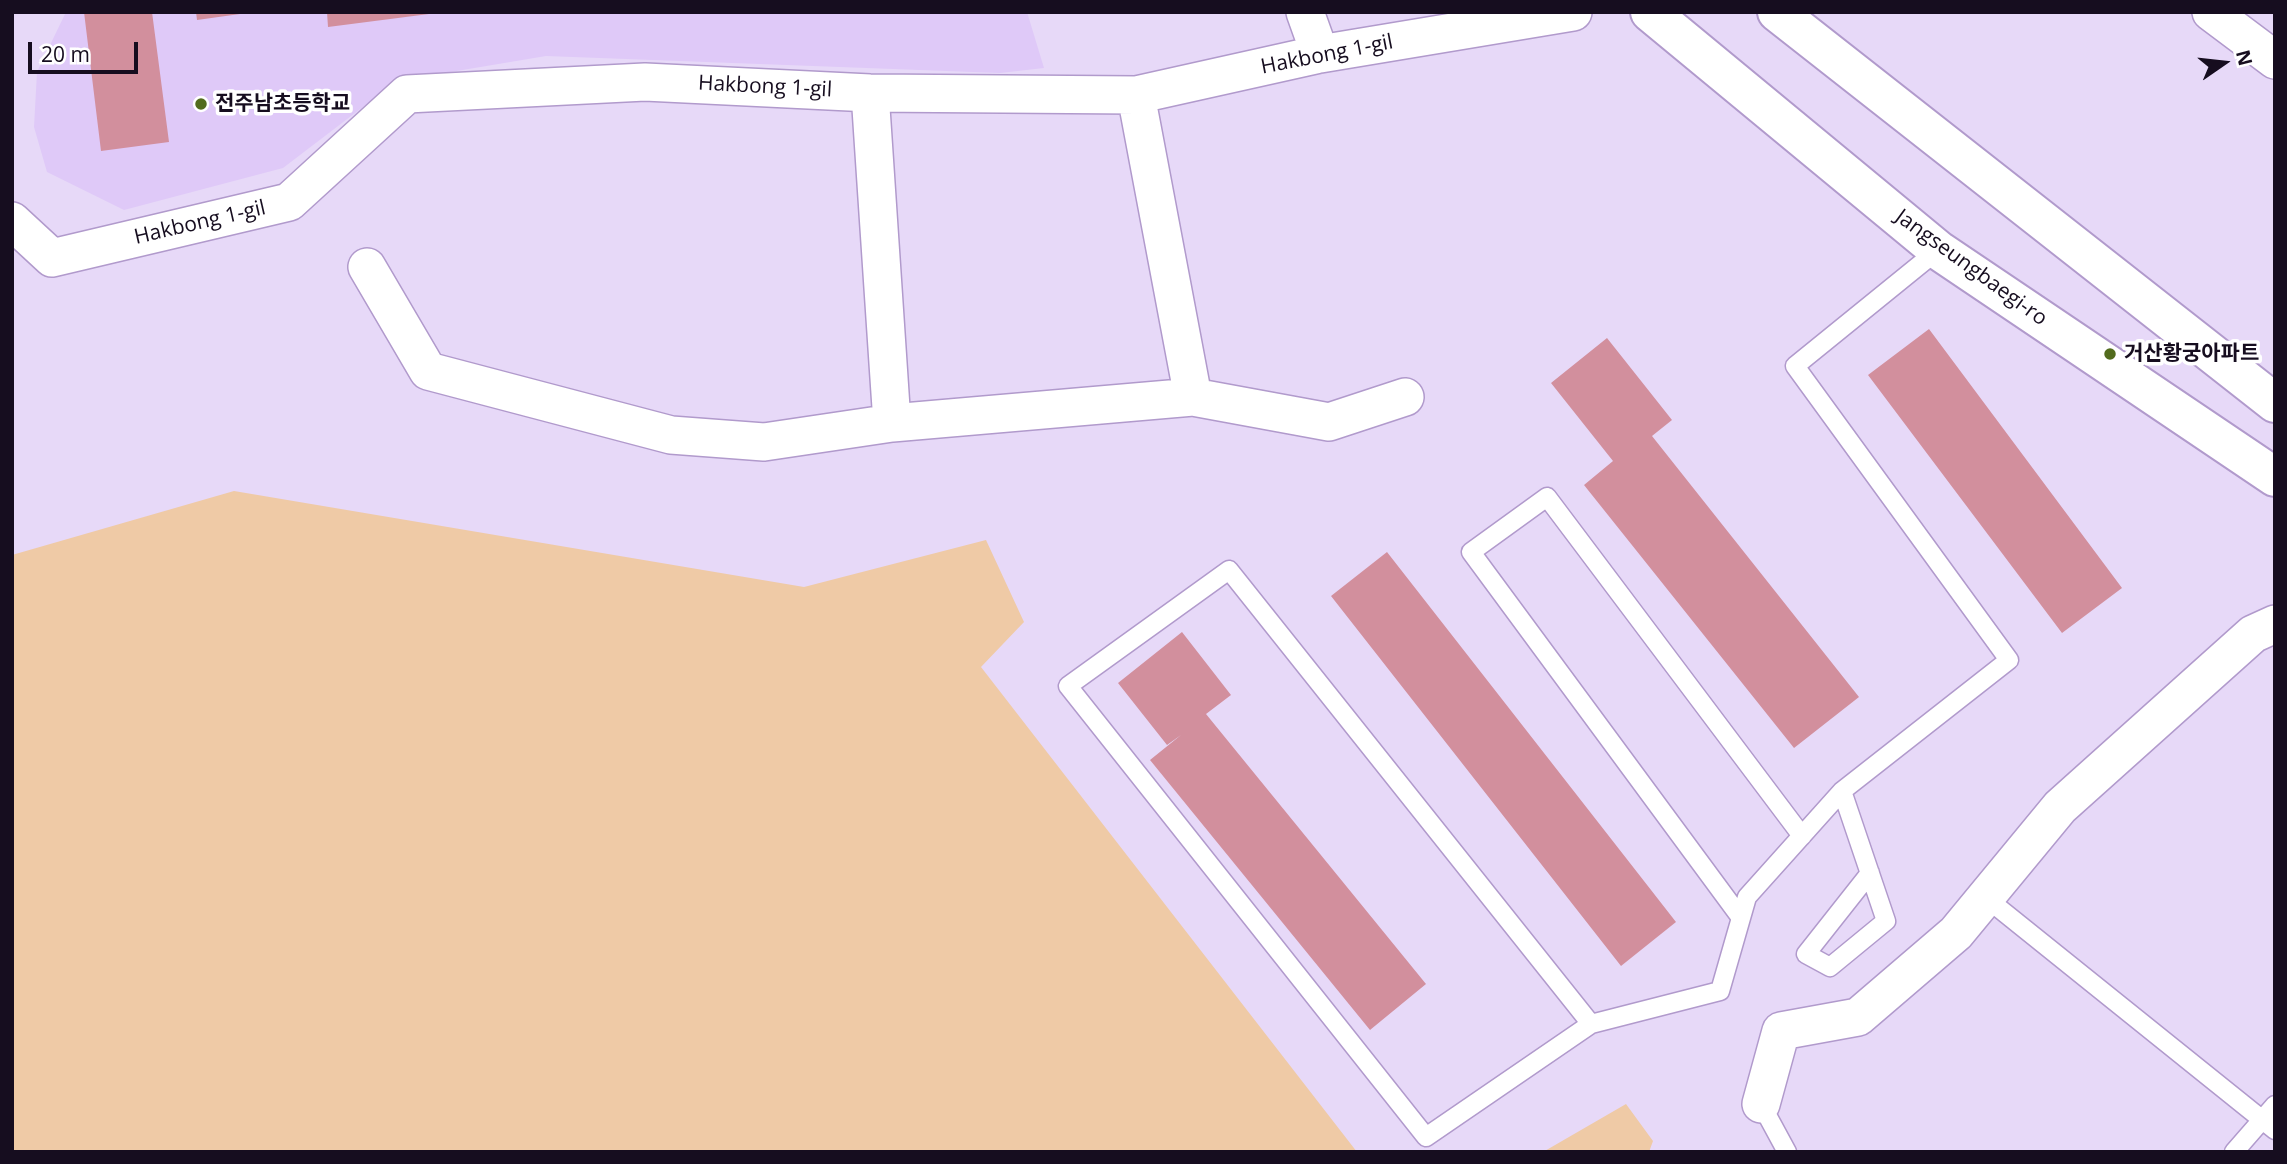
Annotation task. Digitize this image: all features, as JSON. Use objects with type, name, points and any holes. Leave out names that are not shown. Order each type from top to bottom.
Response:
[{"type":"street","points":[[1305,12],[1320,54]]},
{"type":"street","name":"Hakbong 1-gil","points":[[12,221],[52,258],[289,202],[407,94],[645,82],[870,93],[1136,95],[1320,54],[1573,12]]},
{"type":"street","name":"Jangseungbaegi-ro","points":[[1650,12],[1938,250],[2275,477]]},
{"type":"street","points":[[1777,12],[2275,403]]},
{"type":"street","points":[[2211,12],[2275,60]]},
{"type":"street","points":[[870,93],[892,423]]},
{"type":"street","points":[[1136,95],[1193,397]]},
{"type":"street","points":[[367,267],[428,371],[671,435],[764,442],[892,423],[1193,397],[1329,422],[1405,397]]},
{"type":"street","points":[[1761,1104],[1781,1031],[1858,1017],[1955,933],[2060,807],[2253,634],[2275,624]]},
{"type":"lane","points":[[1591,1024],[1229,570],[1068,686],[1426,1137],[1591,1024],[1720,991],[1747,897],[1842,791],[2008,660],[1795,366],[1938,250]]},
{"type":"lane","points":[[1741,918],[1471,552],[1547,497],[1802,836]]},
{"type":"lane","points":[[1842,791],[1870,873],[1886,920],[1830,967],[1806,954],[1870,873]]},
{"type":"lane","points":[[1985,897],[2268,1125]]},
{"type":"lane","points":[[1761,1104],[1787,1152]]},
{"type":"lane","points":[[2234,1152],[2268,1125],[2275,1105]]},
{"type":"shaded area","name":"전주남초등학교","points":[[66,12],[1027,12],[1044,68],[1000,73],[546,56],[397,81],[283,168],[124,210],[47,172],[34,127],[37,72]]},
{"type":"shaded area","points":[[234,491],[804,587],[986,540],[1024,622],[981,667],[1357,1152],[12,1152],[12,555]]},
{"type":"shaded area","points":[[1626,1104],[1653,1141],[1649,1152],[1543,1152]]},
{"type":"building","points":[[84,12],[152,12],[169,142],[101,151]]},
{"type":"building","points":[[196,12],[240,12],[240,14],[197,20]]},
{"type":"building","points":[[327,12],[429,12],[429,14],[328,27]]},
{"type":"building","points":[[1929,329],[2122,588],[2062,633],[1868,375]]},
{"type":"building","points":[[1607,338],[1672,420],[1652,436],[1859,697],[1794,748],[1584,485],[1613,461],[1551,383]]},
{"type":"building","points":[[1387,552],[1676,922],[1621,966],[1331,596]]},
{"type":"building","points":[[1182,632],[1231,695],[1206,714],[1426,984],[1370,1030],[1150,760],[1181,735],[1167,745],[1118,683]]},
{"type":"place","name":"전주남초등학교","points":[[201,104]]},
{"type":"place","name":"거산황궁아파트","points":[[2110,354]]}]
